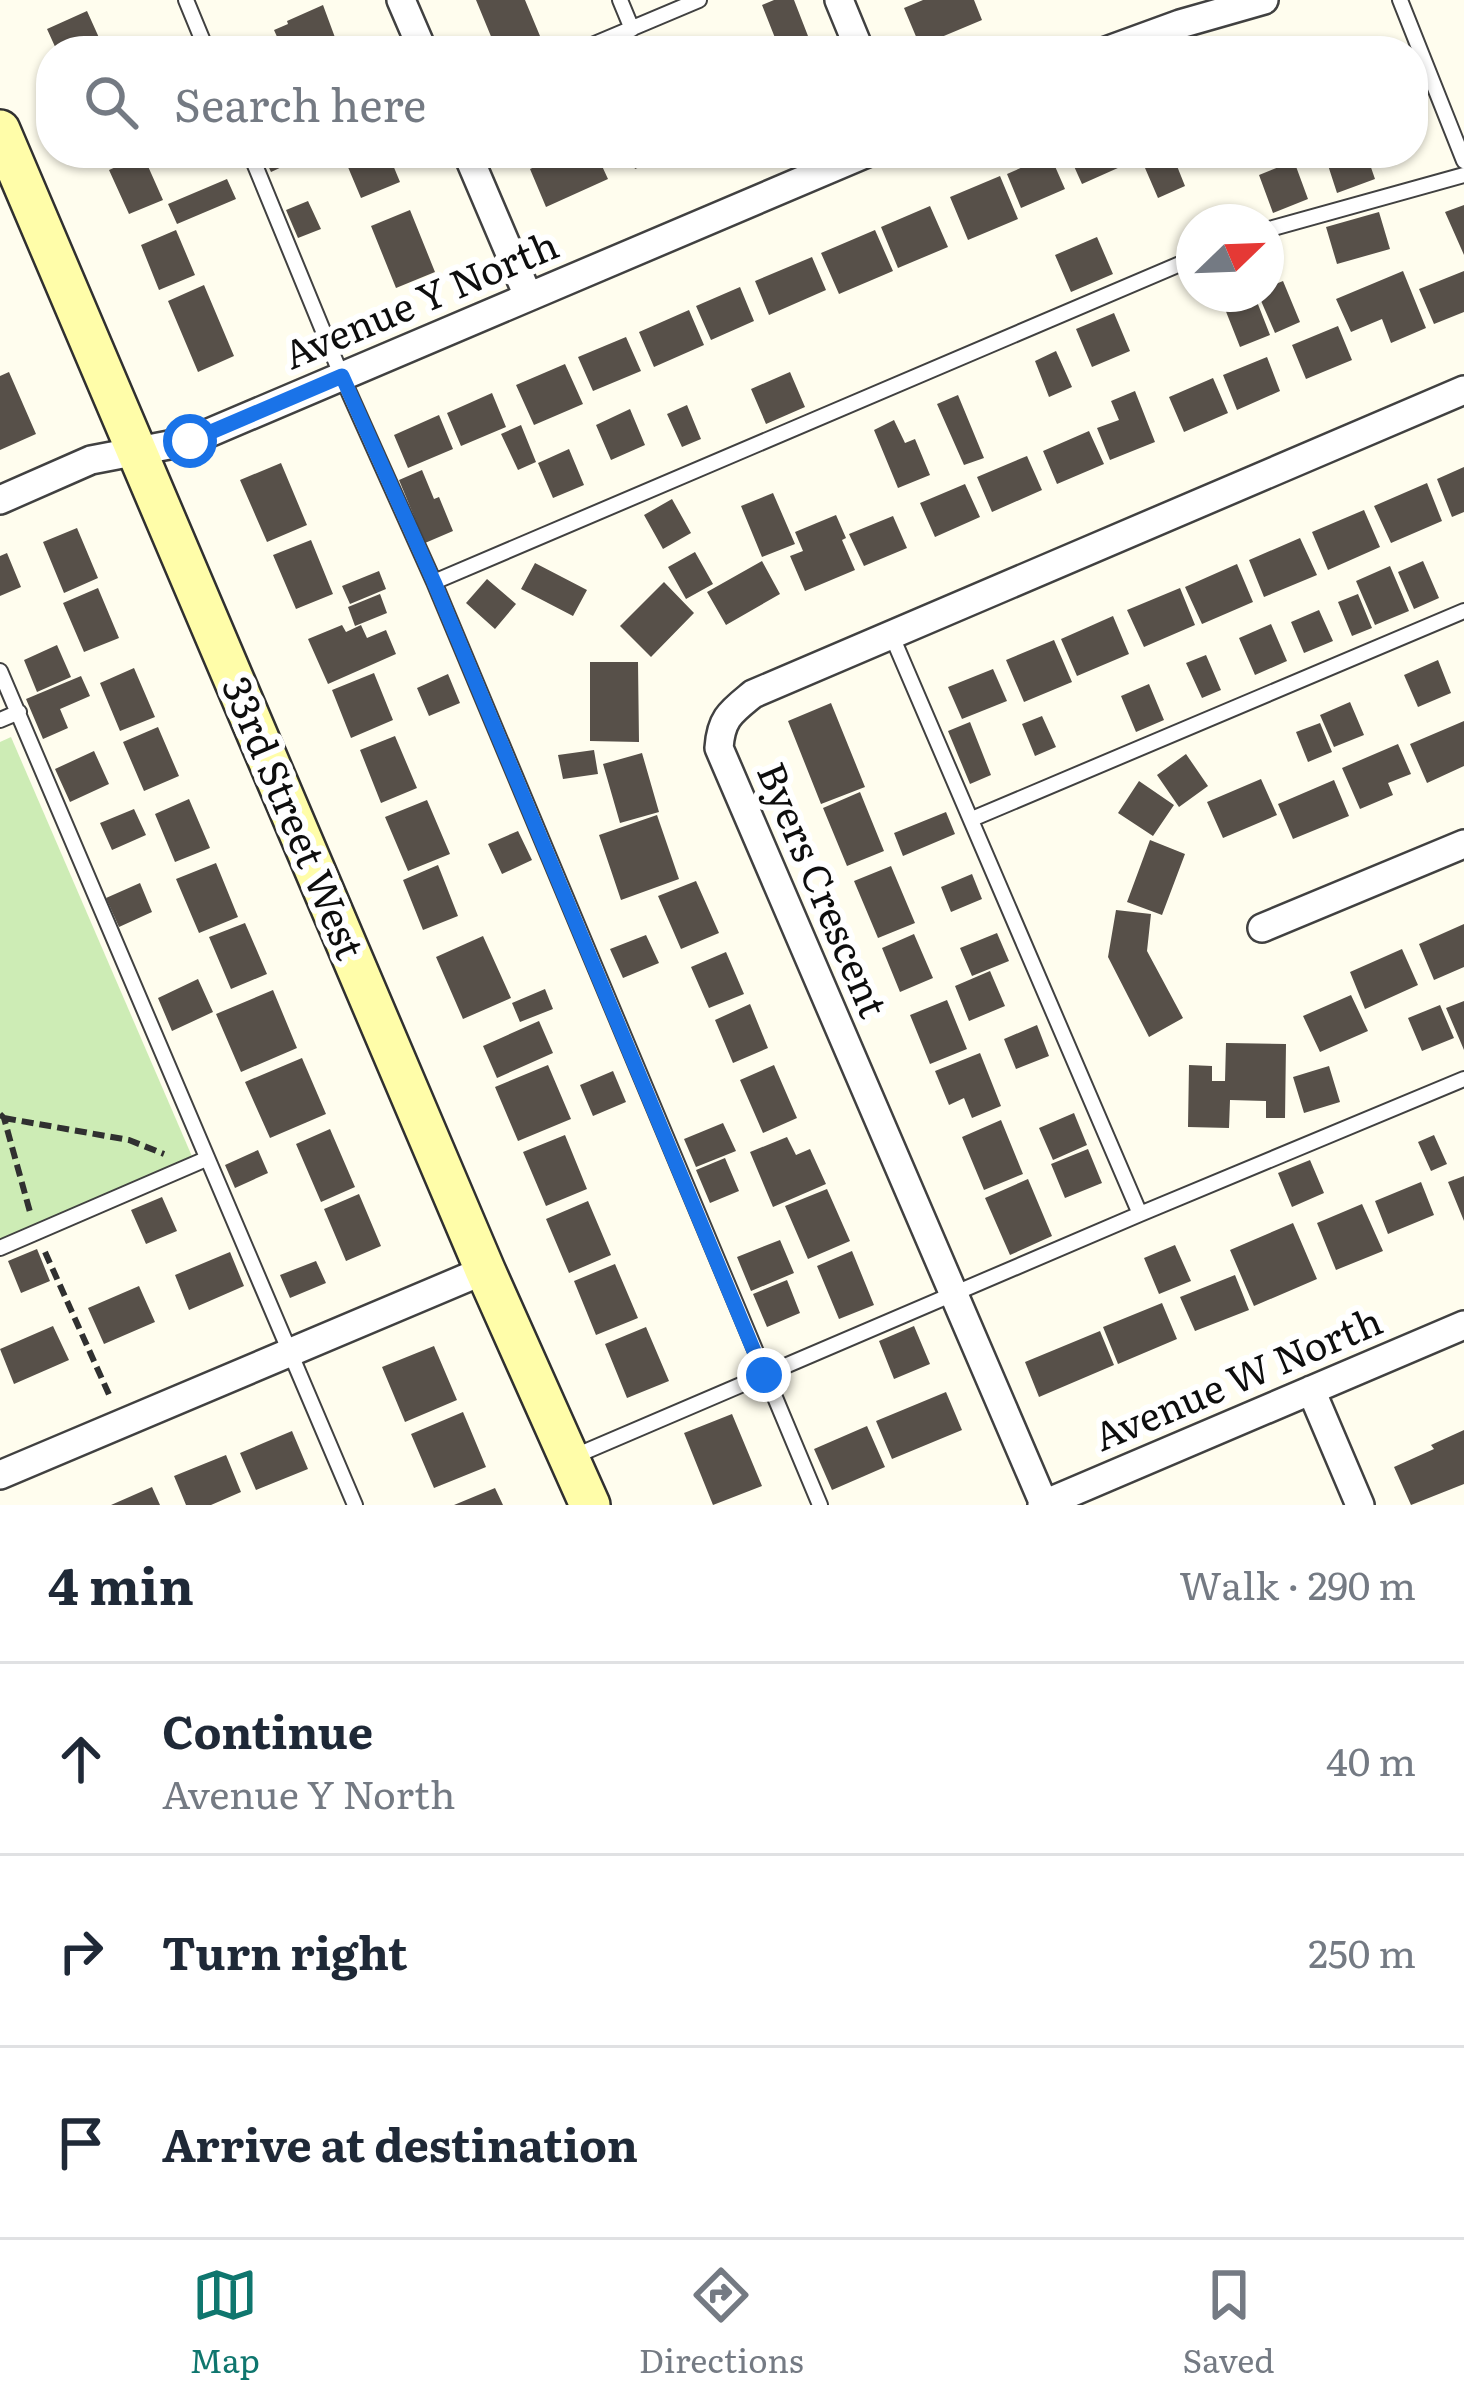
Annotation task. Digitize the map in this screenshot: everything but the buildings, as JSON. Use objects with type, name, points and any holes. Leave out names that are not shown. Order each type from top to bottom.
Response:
[{"type":"main road","name":"33rd Street West","points":[[0,130],[485,1270],[590,1505]]},
{"type":"street","points":[[401,0],[417,36]]},
{"type":"street","points":[[839,0],[854,36]]},
{"type":"street","points":[[1147,36],[1264,0]]},
{"type":"street","points":[[473,168],[528,296]]},
{"type":"street","name":"Avenue Y North","points":[[0,500],[91,460],[190,441],[831,168]]},
{"type":"street","name":"Byers Crescent","points":[[1043,1505],[719,748],[720,728],[730,712],[753,694],[1464,390]]},
{"type":"street","points":[[1262,928],[1464,844]]},
{"type":"street","points":[[0,1475],[485,1270]]},
{"type":"street","name":"Avenue W North","points":[[1043,1505],[1464,1325]]},
{"type":"street","points":[[1311,1390],[1360,1505]]},
{"type":"lane","points":[[186,0],[201,36]]},
{"type":"lane","points":[[620,0],[632,28]]},
{"type":"lane","points":[[613,36],[699,0]]},
{"type":"lane","points":[[1400,0],[1414,36]]},
{"type":"lane","points":[[1428,70],[1464,161]]},
{"type":"lane","points":[[256,168],[820,1505]]},
{"type":"lane","points":[[1284,225],[1464,175]]},
{"type":"lane","points":[[434,582],[1176,266]]},
{"type":"lane","points":[[972,819],[1464,611]]},
{"type":"lane","points":[[891,634],[1140,1214]]},
{"type":"lane","points":[[0,670],[199,1162],[291,1353],[355,1505]]},
{"type":"lane","points":[[0,720],[19,712]]},
{"type":"lane","points":[[570,1458],[1464,1079]]},
{"type":"lane","points":[[0,1248],[199,1162]]},
{"type":"path","points":[[109,1395],[36,1233],[2,1116],[129,1140],[199,1162]]},
{"type":"green space","points":[[11,737],[194,1161],[0,1243],[0,742]]},
{"type":"route","points":[[190,441],[342,376],[434,582],[764,1375]]}]
